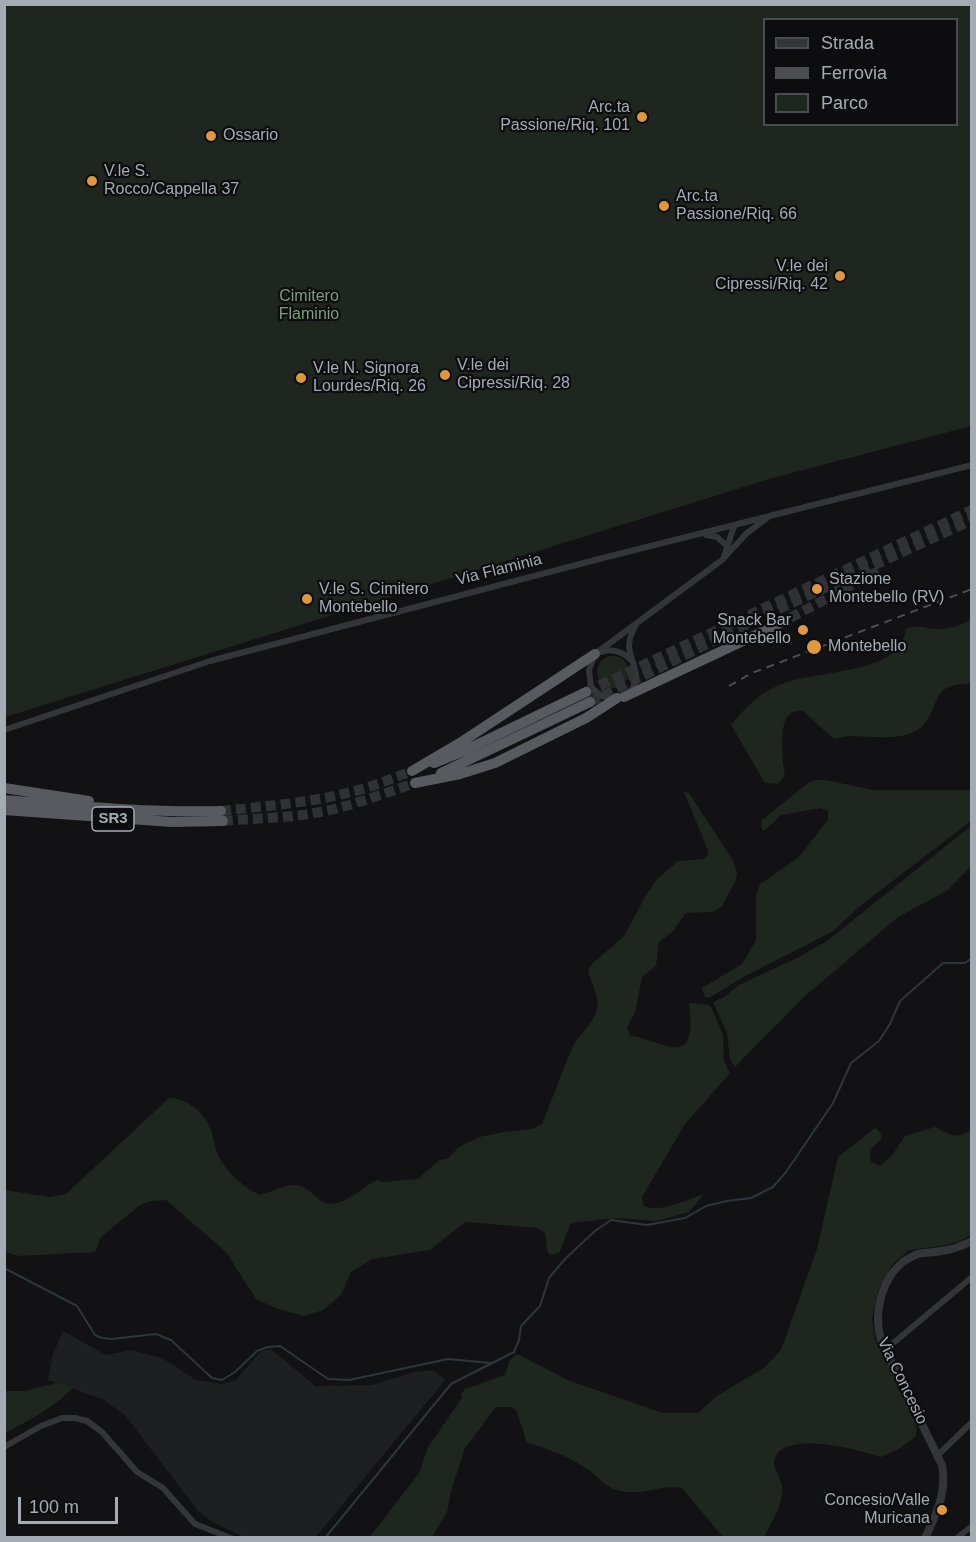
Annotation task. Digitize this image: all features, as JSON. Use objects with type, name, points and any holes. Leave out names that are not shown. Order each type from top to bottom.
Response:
[{"type":"highway","points":[[595,654],[472,736],[412,771],[588,697],[460,765],[415,783],[460,774],[495,763],[621,698],[777,625]]},
{"type":"highway","points":[[4,788],[93,801],[114,809]]},
{"type":"highway","name":"SR3","points":[[4,800],[222,816],[172,822],[4,810]]},
{"type":"street","name":"Via Flaminia","points":[[4,730],[210,661],[599,559],[972,465]]},
{"type":"street","points":[[637,623],[629,642],[637,671],[636,684],[633,690],[621,698],[601,696],[591,687],[589,670],[595,654],[722,560],[755,526],[770,516]]},
{"type":"street","points":[[736,545],[737,525]]},
{"type":"street","points":[[722,560],[737,525]]},
{"type":"street","points":[[699,535],[717,537],[728,547]]},
{"type":"street","points":[[595,654],[606,650],[616,651],[626,655],[634,664]]},
{"type":"street","name":"Via Concesio","points":[[925,1538],[943,1491],[943,1475],[938,1455],[885,1350],[878,1329],[877,1316],[884,1291],[896,1270],[908,1259],[918,1254],[953,1249],[972,1241]]},
{"type":"street","points":[[885,1350],[972,1277]]},
{"type":"street","points":[[4,1447],[41,1426],[62,1418],[87,1421],[102,1432],[137,1472],[163,1488],[195,1524],[231,1538]]},
{"type":"street","points":[[938,1455],[971,1423]]},
{"type":"street","points":[[957,1538],[972,1526]]},
{"type":"shaded area","points":[[63,1331],[106,1355],[131,1350],[162,1358],[196,1380],[222,1384],[236,1380],[260,1352],[271,1349],[315,1386],[372,1385],[414,1372],[433,1370],[445,1380],[315,1538],[244,1537],[214,1523],[198,1511],[125,1415],[102,1399],[48,1380],[53,1354]]},
{"type":"green space","name":"Cimitero Flaminio","points":[[5,4],[971,5],[971,426],[769,479],[5,717]]},
{"type":"green space","points":[[971,619],[971,683],[954,685],[944,690],[927,720],[917,730],[897,737],[854,736],[834,739],[803,711],[794,712],[788,717],[782,735],[785,775],[778,784],[765,783],[731,725],[757,698],[791,681],[863,667],[879,661],[893,653],[902,642],[906,629],[949,628]]},
{"type":"green space","points":[[613,656],[624,661],[629,672],[624,683],[613,688],[602,683],[597,672],[602,661]]},
{"type":"green space","points":[[816,780],[872,790],[971,790],[971,821],[860,906],[832,932],[743,977],[709,998],[705,997],[702,988],[742,964],[756,940],[756,896],[760,884],[798,858],[828,820],[828,811],[821,808],[781,815],[764,831],[761,828],[762,820],[808,783]]},
{"type":"green space","points":[[684,792],[689,793],[734,862],[737,874],[722,906],[713,912],[686,913],[673,931],[659,942],[656,966],[642,977],[635,1013],[627,1027],[630,1036],[667,1046],[683,1045],[690,1034],[689,1003],[711,1007],[723,1035],[724,1061],[730,1073],[685,1124],[642,1197],[643,1205],[655,1208],[704,1194],[689,1212],[657,1221],[617,1218],[571,1223],[559,1253],[550,1255],[547,1250],[545,1233],[537,1228],[465,1222],[430,1250],[372,1259],[351,1272],[341,1295],[323,1310],[304,1316],[278,1309],[256,1299],[226,1252],[166,1200],[151,1201],[140,1205],[101,1237],[95,1252],[19,1256],[5,1252],[5,1190],[49,1197],[66,1194],[169,1098],[181,1100],[193,1106],[203,1116],[211,1130],[222,1163],[236,1179],[248,1188],[260,1195],[296,1185],[307,1189],[320,1200],[330,1204],[348,1199],[377,1180],[383,1182],[418,1179],[439,1160],[447,1159],[459,1147],[479,1137],[532,1129],[542,1124],[572,1048],[596,1012],[597,998],[588,970],[624,936],[657,879],[678,861],[703,859],[707,856],[708,850]]},
{"type":"green space","points":[[971,826],[971,866],[948,890],[898,917],[804,997],[735,1067],[730,1059],[727,1033],[713,1002],[724,997],[739,985],[827,941]]},
{"type":"green space","points":[[935,1127],[957,1136],[971,1130],[971,1235],[961,1241],[941,1246],[909,1250],[892,1265],[878,1290],[872,1318],[875,1339],[917,1419],[916,1436],[900,1448],[881,1457],[842,1447],[809,1443],[783,1449],[774,1460],[782,1486],[781,1500],[764,1537],[723,1537],[682,1488],[626,1492],[612,1488],[573,1461],[550,1450],[527,1443],[517,1412],[512,1407],[496,1407],[465,1448],[451,1491],[447,1512],[432,1537],[369,1538],[419,1473],[428,1447],[462,1398],[461,1394],[465,1389],[505,1375],[510,1360],[517,1354],[570,1381],[663,1413],[698,1413],[717,1396],[765,1367],[781,1350],[817,1249],[838,1157],[875,1128],[882,1134],[881,1139],[870,1150],[871,1162],[880,1166],[893,1154],[905,1136]]},
{"type":"green space","points":[[56,1383],[73,1388],[49,1408],[5,1433],[5,1391],[25,1391]]},
{"type":"waterway","points":[[325,1538],[451,1384],[514,1352],[521,1326],[540,1306],[549,1278],[565,1259],[595,1231],[611,1220],[647,1225],[685,1218],[706,1206],[751,1198],[773,1187],[786,1172],[833,1103],[851,1063],[879,1041],[890,1024],[900,1001],[943,963],[965,963],[972,958]]},
{"type":"waterway","points":[[4,1268],[77,1306],[95,1335],[112,1339],[156,1334],[171,1340],[212,1378],[222,1380],[235,1372],[257,1351],[280,1346],[328,1379],[349,1380],[448,1359],[490,1363]]},
{"type":"tunnel","points":[[586,692],[972,510]]},
{"type":"tunnel","points":[[590,702],[766,615],[972,520]]},
{"type":"tunnel","points":[[777,625],[882,569]]},
{"type":"tunnel","points":[[221,811],[288,804],[338,795],[369,787],[412,771]]},
{"type":"tunnel","points":[[223,821],[326,811],[415,783]]},
{"type":"railway","points":[[729,686],[752,673],[972,589]]},
{"type":"place","name":"Arc.ta Passione/Riq. 101","points":[[642,117]]},
{"type":"place","name":"Ossario","points":[[211,136]]},
{"type":"place","name":"V.le S. Rocco/Cappella 37","points":[[92,181]]},
{"type":"place","name":"Arc.ta Passione/Riq. 66","points":[[664,206]]},
{"type":"place","name":"V.le dei Cipressi/Riq. 42","points":[[840,276]]},
{"type":"place","name":"V.le dei Cipressi/Riq. 28","points":[[445,375]]},
{"type":"place","name":"V.le N. Signora Lourdes/Riq. 26","points":[[301,378]]},
{"type":"place","name":"Stazione Montebello (RV)","points":[[817,589]]},
{"type":"place","name":"V.le S. Cimitero Montebello","points":[[307,599]]},
{"type":"place","name":"Snack Bar Montebello","points":[[803,630]]},
{"type":"place","name":"Montebello","points":[[814,647]]},
{"type":"place","name":"Concesio/Valle Muricana","points":[[942,1510]]}]
